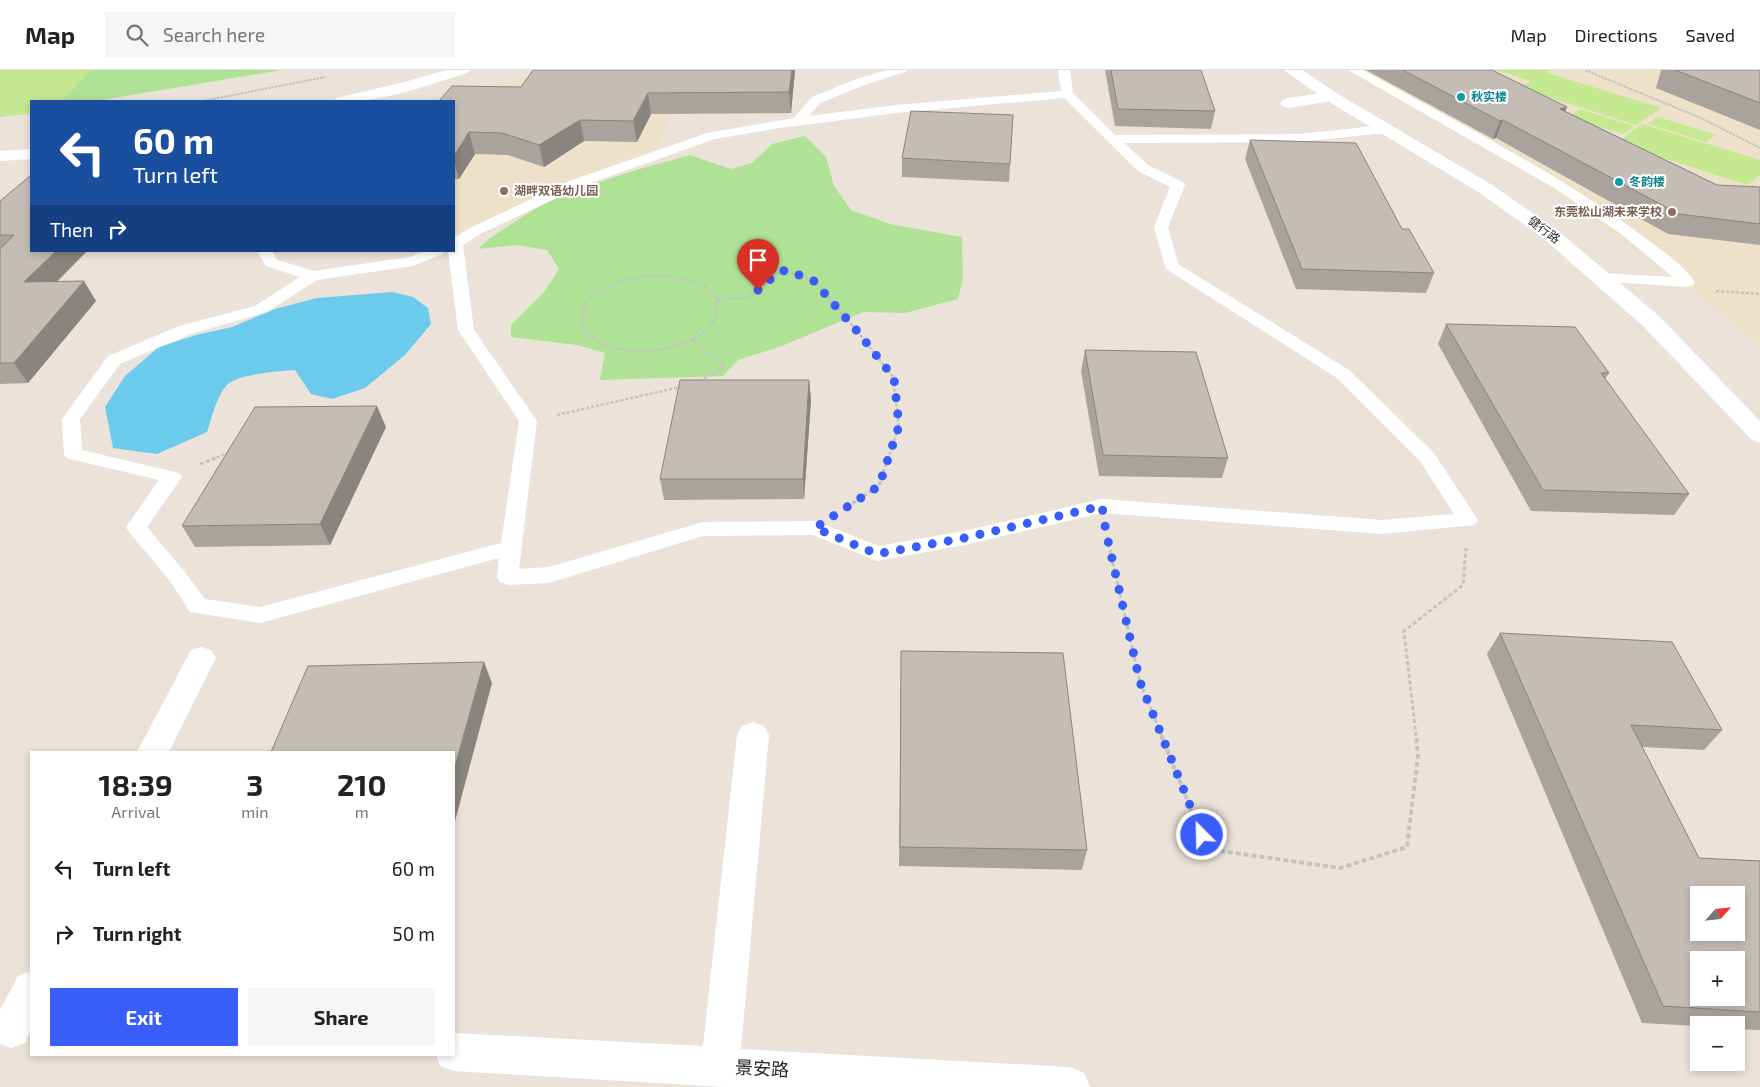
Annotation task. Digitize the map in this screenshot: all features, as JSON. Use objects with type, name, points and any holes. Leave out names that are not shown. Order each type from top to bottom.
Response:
[{"type":"street","points":[[346,100],[409,86],[462,70]]},
{"type":"street","name":"健行路","points":[[1292,70],[1332,97],[1486,189],[1551,235],[1651,321],[1760,435]]},
{"type":"street","points":[[1288,104],[1332,97]]},
{"type":"street","points":[[0,156],[30,154]]},
{"type":"street","points":[[154,751],[201,658]]},
{"type":"street","points":[[720,1067],[753,734]]},
{"type":"street","points":[[14,1030],[30,991]]},
{"type":"street","name":"景安路","points":[[455,1052],[1070,1087]]},
{"type":"lane","points":[[798,122],[816,100],[860,82],[901,70]]},
{"type":"lane","points":[[455,251],[466,330],[528,421],[524,468],[510,548],[508,577],[549,574],[703,529],[815,528],[877,554],[964,538],[1102,506],[1382,527],[1468,520],[1427,457],[1343,374],[1171,266],[1161,227],[1178,185],[1142,168],[1067,94],[1064,70]]},
{"type":"lane","points":[[1354,70],[1511,156],[1598,210],[1672,265],[1687,282],[1602,278]]},
{"type":"lane","points":[[455,243],[475,231],[577,183],[712,136],[896,109],[1067,94]]},
{"type":"lane","points":[[1112,139],[1299,138],[1385,129]]},
{"type":"lane","points":[[265,252],[271,263],[313,276]]},
{"type":"lane","points":[[435,252],[413,262],[313,276],[261,309],[185,330],[114,360],[71,419],[74,454],[172,477],[136,527],[177,576],[198,606],[260,615],[510,548]]},
{"type":"path","points":[[1585,70],[1701,118],[1760,148]]},
{"type":"path","points":[[208,100],[328,76]]},
{"type":"path","points":[[717,300],[749,298],[766,282],[785,270],[813,280],[858,332],[894,378],[899,426],[879,486],[815,528]]},
{"type":"path","points":[[655,275],[676,276],[694,281],[708,289],[717,300],[718,312],[712,325],[691,339],[678,345],[654,350],[630,351],[608,346],[592,338],[582,327],[581,315],[586,303],[598,292],[614,284],[634,278],[655,275]]},
{"type":"path","points":[[691,339],[725,366],[696,383]]},
{"type":"path","points":[[528,421],[688,385]]},
{"type":"path","points":[[172,477],[213,458],[230,453]]},
{"type":"path","points":[[1102,506],[1106,532],[1140,682],[1207,849],[1340,868],[1407,848],[1418,756],[1404,631],[1463,585],[1468,520]]},
{"type":"shaded area","name":"湖畔双语幼儿园","points":[[690,70],[657,149],[455,233],[455,100],[432,100],[538,74]]},
{"type":"shaded area","name":"东莞松山湖未来学校","points":[[1345,70],[1760,70],[1760,345],[1640,252],[1527,173]]},
{"type":"green space","points":[[0,70],[282,70],[102,100],[30,100],[30,112],[0,117]]},
{"type":"green space","points":[[0,70],[91,70],[63,100],[30,100],[30,114],[0,116]]},
{"type":"green space","points":[[1495,70],[1551,70],[1548,73],[1661,108],[1636,125],[1520,88],[1531,81]]},
{"type":"green space","points":[[1580,109],[1634,126],[1623,134],[1568,117]]},
{"type":"green space","points":[[1658,117],[1716,135],[1706,142],[1648,124]]},
{"type":"green space","points":[[1642,124],[1760,160],[1760,175],[1748,185],[1617,143]]},
{"type":"green space","points":[[805,136],[826,157],[834,186],[851,210],[890,224],[962,237],[963,278],[958,299],[905,313],[863,312],[782,346],[738,360],[723,376],[600,380],[605,353],[577,345],[511,337],[511,325],[544,292],[559,269],[547,250],[516,245],[478,249],[490,238],[533,210],[568,192],[690,155],[731,169],[752,163],[772,144]]},
{"type":"water","points":[[392,292],[413,297],[428,308],[431,324],[405,355],[365,388],[332,399],[311,394],[295,370],[270,372],[240,378],[232,381],[223,390],[207,432],[157,454],[113,448],[105,407],[125,376],[159,347],[196,335],[232,327],[275,309],[317,298]]},
{"type":"building","points":[[533,70],[792,70],[789,92],[648,93],[633,121],[580,120],[539,145],[502,133],[469,132],[455,154],[455,100],[440,100],[452,86],[521,87]]},
{"type":"building","points":[[1111,70],[1201,70],[1215,111],[1118,109]]},
{"type":"building","points":[[1403,70],[1492,70],[1567,107],[1560,109],[1717,185],[1760,187],[1760,224],[1679,214],[1503,120],[1500,121]]},
{"type":"building","points":[[1675,70],[1760,70],[1760,103]]},
{"type":"building","points":[[911,111],[1013,115],[1010,164],[902,158]]},
{"type":"building","points":[[1250,140],[1356,143],[1402,229],[1409,229],[1434,273],[1302,269]]},
{"type":"building","points":[[30,176],[30,252],[55,252],[24,282],[84,281],[14,363],[0,363],[0,249],[14,235],[0,235],[0,201]]},
{"type":"building","points":[[1446,324],[1575,327],[1609,373],[1601,373],[1689,494],[1543,490]]},
{"type":"building","points":[[1085,350],[1196,352],[1228,458],[1103,455]]},
{"type":"building","points":[[680,380],[809,380],[803,479],[660,479]]},
{"type":"building","points":[[377,406],[320,524],[182,526],[255,407]]},
{"type":"building","points":[[1500,633],[1672,642],[1722,730],[1631,725],[1699,858],[1760,861],[1760,1012],[1663,1006]]},
{"type":"building","points":[[901,651],[1063,653],[1087,850],[900,847]]},
{"type":"building","points":[[484,662],[455,766],[455,751],[271,751],[308,666]]},
{"type":"place","name":"秋实楼","points":[[1461,97]]},
{"type":"place","name":"冬韵楼","points":[[1619,182]]},
{"type":"place","name":"湖畔双语幼儿园","points":[[504,191]]},
{"type":"place","name":"东莞松山湖未来学校","points":[[1672,212]]},
{"type":"route","points":[[758,290],[766,282],[785,270],[813,280],[858,332],[894,378],[899,426],[879,486],[815,528],[877,554],[964,538],[1102,506],[1106,532],[1140,682],[1202,835]]}]
